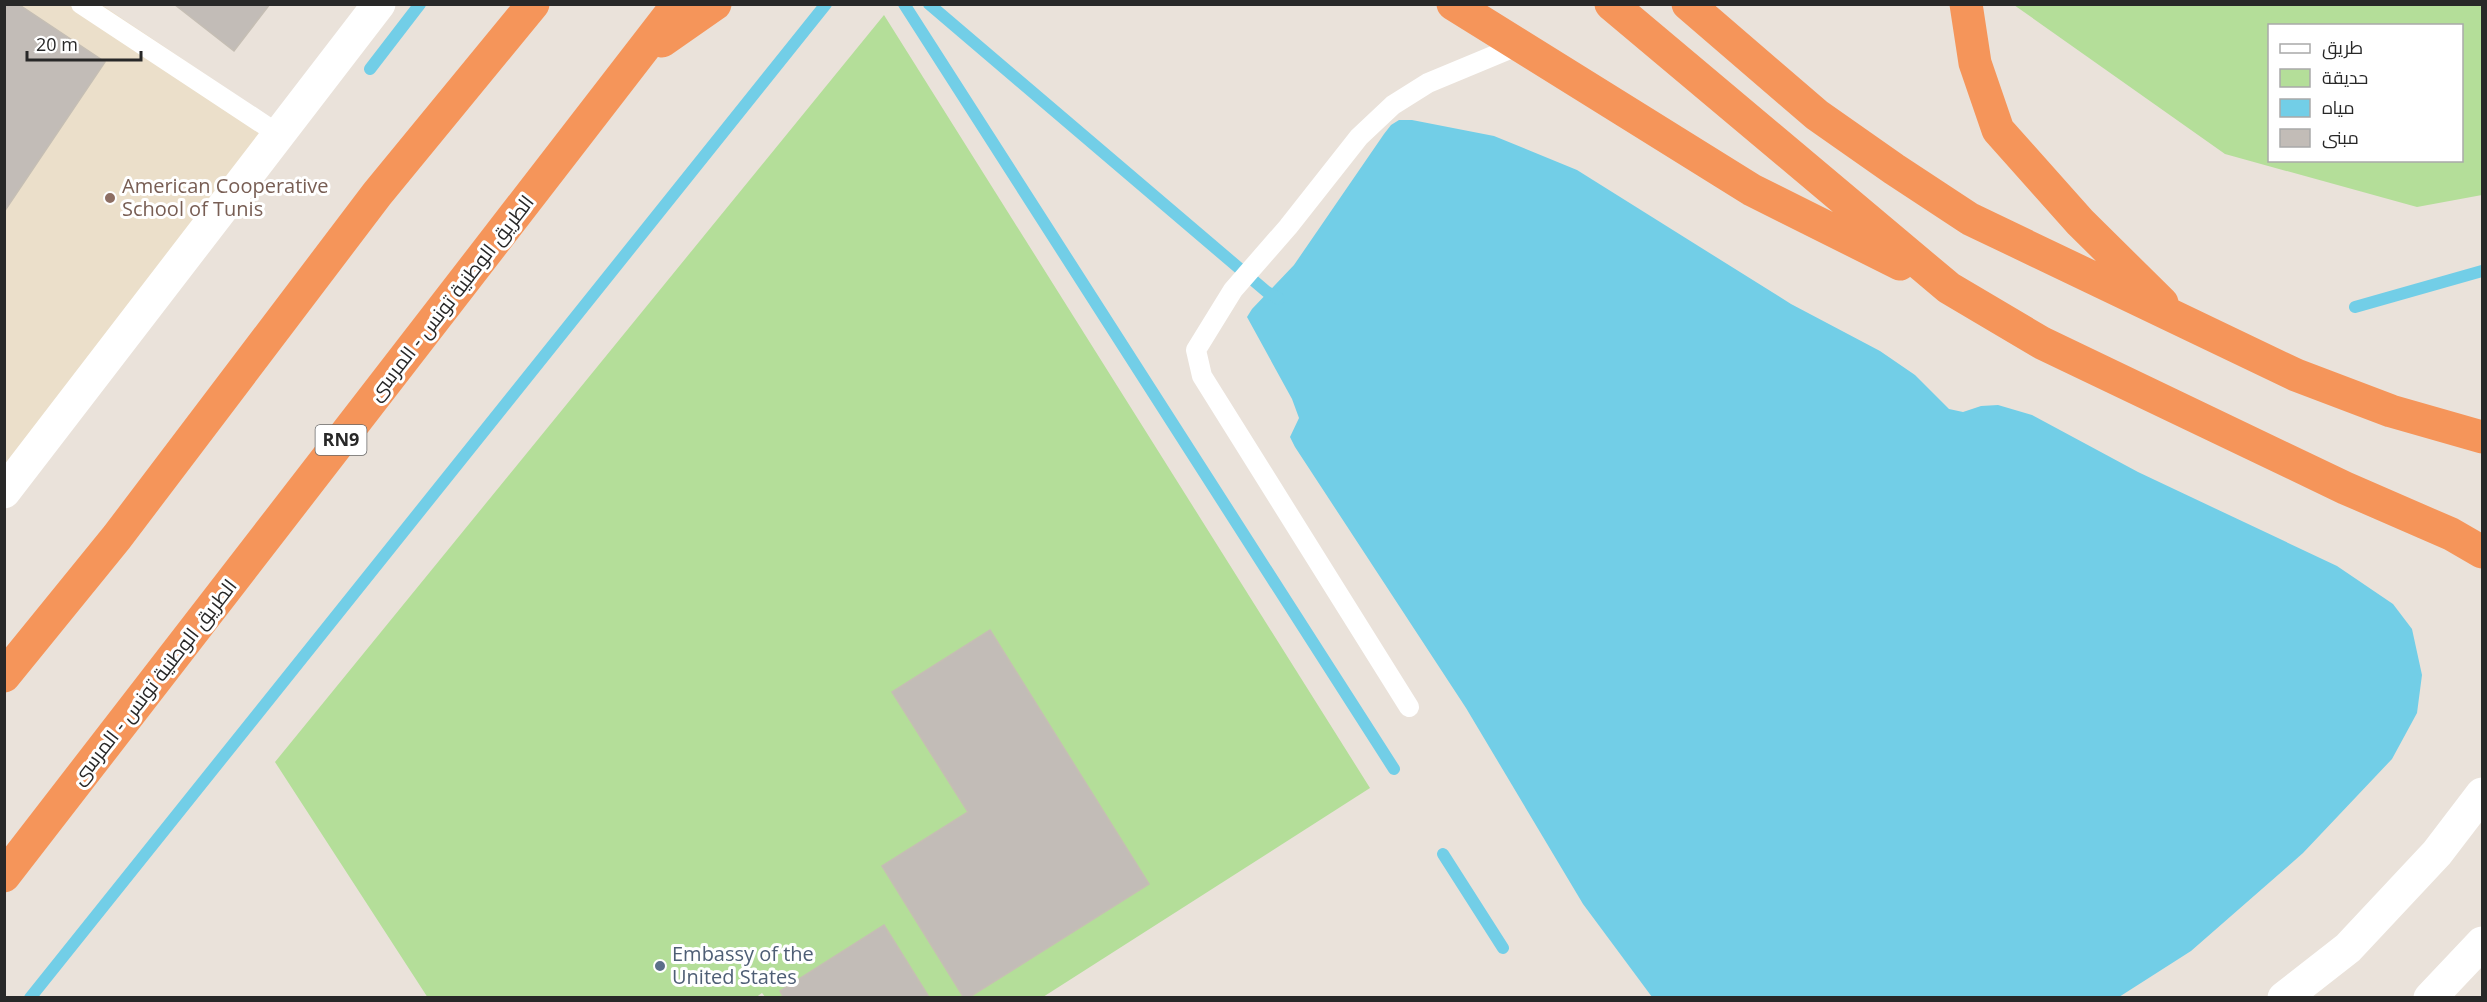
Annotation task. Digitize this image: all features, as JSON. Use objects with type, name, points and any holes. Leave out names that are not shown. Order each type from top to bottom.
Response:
[{"type":"highway","points":[[4,676],[117,537],[377,194],[533,4]]},
{"type":"highway","name":"الطريق الوطنية تونس - المرسى","points":[[4,876],[678,4]]},
{"type":"highway","points":[[634,61],[715,4]]},
{"type":"highway","points":[[1453,4],[1517,46],[1752,190],[1949,288],[2042,343],[2345,488],[2451,534],[2482,552]]},
{"type":"highway","points":[[1611,4],[1949,288]]},
{"type":"highway","points":[[1688,4],[1817,115],[1893,169],[1970,219],[2296,375],[2391,411],[2482,437]]},
{"type":"highway","points":[[1966,4],[1975,63],[1998,130],[2080,222],[2180,321]]},
{"type":"street","points":[[4,492],[379,4]]},
{"type":"street","points":[[2284,998],[2348,948],[2437,853],[2482,794]]},
{"type":"street","points":[[2430,998],[2482,943]]},
{"type":"lane","points":[[81,4],[266,126],[278,137]]},
{"type":"lane","points":[[1409,708],[1202,376],[1196,350],[1233,290],[1288,227],[1359,138],[1393,105],[1428,83],[1517,46]]},
{"type":"shaded area","name":"American Cooperative School of Tunis","points":[[5,5],[102,5],[272,119],[5,474]]},
{"type":"green space","points":[[2014,5],[2482,5],[2482,195],[2417,207],[2225,154]]},
{"type":"green space","points":[[884,15],[1370,788],[1043,997],[766,998],[762,993],[755,998],[428,998],[275,762]]},
{"type":"water","points":[[1399,120],[1412,120],[1494,136],[1577,170],[1791,304],[1880,351],[1915,375],[1949,409],[1963,412],[1981,406],[1998,405],[2032,415],[2138,472],[2337,566],[2393,604],[2412,629],[2422,675],[2417,713],[2392,759],[2303,853],[2191,951],[2119,997],[1652,997],[1583,904],[1466,708],[1295,447],[1290,437],[1299,418],[1292,399],[1247,317],[1294,265],[1384,134],[1391,125]]},
{"type":"building","points":[[4,4],[18,4],[105,62],[4,212]]},
{"type":"building","points":[[174,4],[270,4],[234,51]]},
{"type":"building","points":[[990,630],[1149,884],[968,998],[964,998],[882,866],[968,812],[892,692]]},
{"type":"building","points":[[884,925],[929,997],[784,998],[780,991]]},
{"type":"waterway","points":[[370,69],[420,4]]},
{"type":"waterway","points":[[30,998],[826,4]]},
{"type":"waterway","points":[[904,4],[1394,769]]},
{"type":"waterway","points":[[929,4],[1267,292],[1279,299]]},
{"type":"waterway","points":[[2355,307],[2482,271]]},
{"type":"waterway","points":[[1443,854],[1503,948]]},
{"type":"place","name":"American Cooperative School of Tunis","points":[[110,198]]},
{"type":"place","name":"Embassy of the United States","points":[[660,966]]}]
